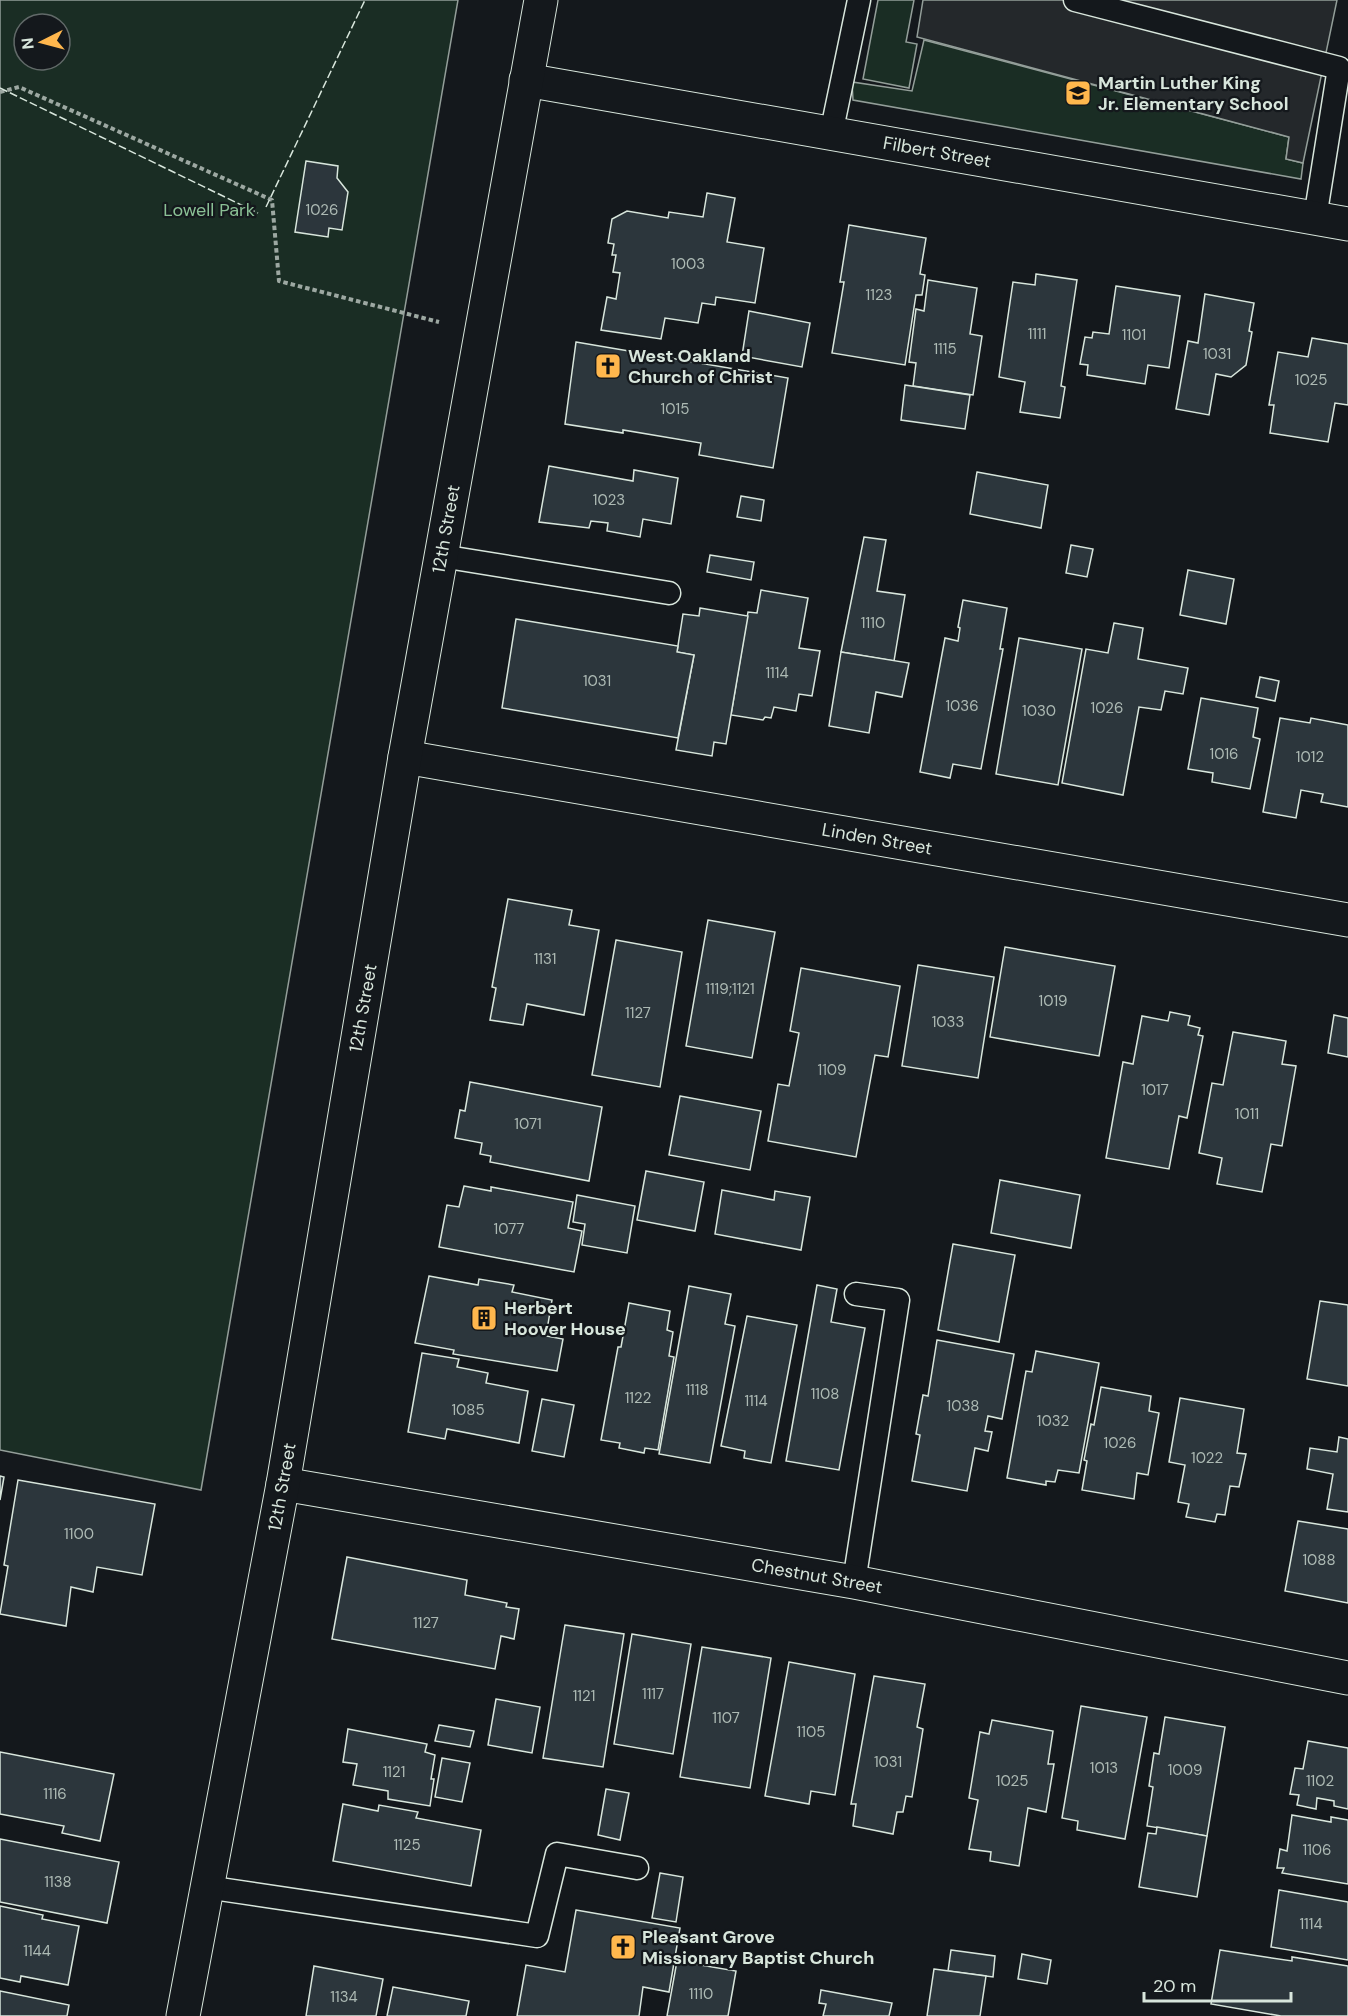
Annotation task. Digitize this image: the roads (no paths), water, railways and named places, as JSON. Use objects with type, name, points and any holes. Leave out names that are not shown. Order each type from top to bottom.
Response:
[{"type":"street","name":"12th Street","points":[[183,2016],[283,1484],[405,757],[541,0]]},
{"type":"street","name":"Filbert Street","points":[[526,80],[1348,224]]},
{"type":"street","name":"Linden Street","points":[[405,757],[1348,920]]},
{"type":"street","name":"Chestnut Street","points":[[283,1484],[854,1582],[1348,1678]]},
{"type":"lane","points":[[831,134],[859,0]]},
{"type":"lane","points":[[1076,0],[1339,68],[1315,218]]},
{"type":"lane","points":[[441,556],[669,593]]},
{"type":"lane","points":[[854,1582],[898,1300],[856,1294]]},
{"type":"lane","points":[[206,1887],[537,1936],[557,1854],[637,1868]]},
{"type":"place","name":"Martin Luther King Jr. Elementary School","points":[[1078,93]]},
{"type":"place","name":"West Oakland Church of Christ","points":[[608,366]]},
{"type":"place","name":"Herbert Hoover House","points":[[484,1318]]},
{"type":"place","name":"Pleasant Grove Missionary Baptist Church","points":[[623,1947]]},
{"type":"park label","name":"Lowell Park","points":[[209,210]]}]
